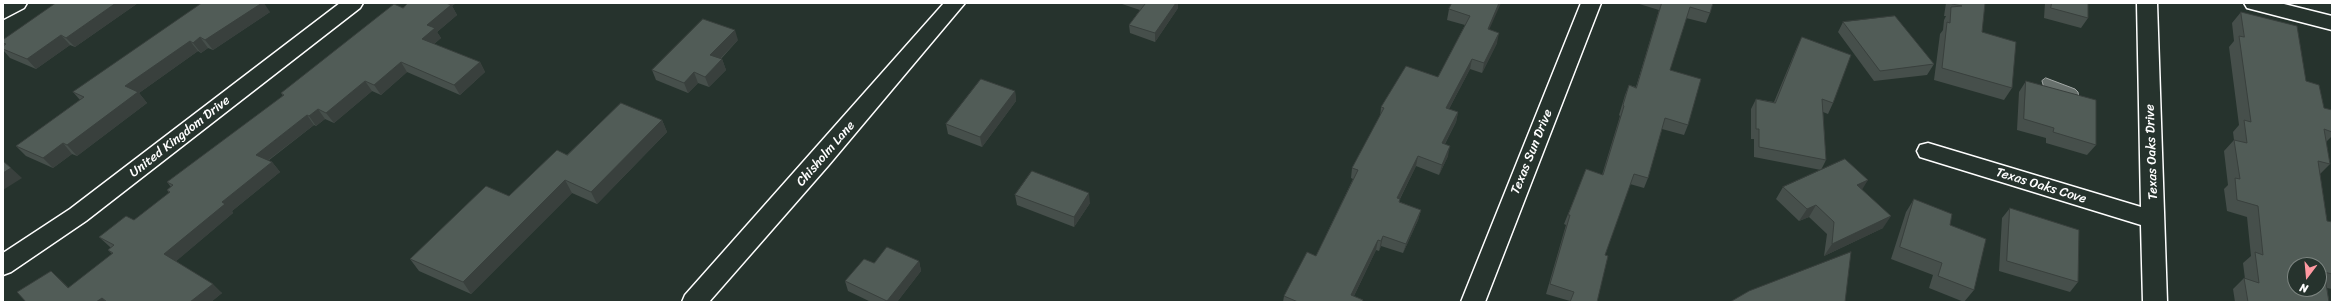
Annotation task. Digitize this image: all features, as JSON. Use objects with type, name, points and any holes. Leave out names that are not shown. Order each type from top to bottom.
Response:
[{"type":"street","points":[[3,12],[17,3]]},
{"type":"street","name":"United Kingdom Drive","points":[[3,265],[78,215],[353,3]]},
{"type":"street","name":"Chisholm Lane","points":[[694,302],[820,160],[955,3]]},
{"type":"street","name":"Texas Sun Drive","points":[[1473,302],[1591,3]]},
{"type":"street","name":"Texas Oaks Drive","points":[[2147,3],[2155,302]]},
{"type":"street","points":[[2254,3],[2332,23]]},
{"type":"street","name":"Texas Oaks Cove","points":[[1928,151],[2154,220]]},
{"type":"shaded area","points":[[2046,78],[2075,89],[2078,92],[2079,98],[2044,88],[2042,81]]},
{"type":"building","points":[[56,3],[116,3],[66,38],[61,35],[27,59],[3,49],[3,46],[6,44],[3,43],[3,40]]},
{"type":"building","points":[[202,3],[262,3],[205,40],[200,37],[193,43],[190,41],[125,86],[138,92],[67,145],[63,143],[43,158],[16,146],[84,97],[73,92]]},
{"type":"building","points":[[408,3],[446,3],[451,5],[427,25],[435,28],[422,39],[480,62],[454,85],[401,62],[374,85],[365,81],[326,113],[318,109],[309,116],[307,115],[256,155],[272,162],[222,202],[225,204],[164,254],[213,284],[190,302],[107,302],[102,298],[96,302],[26,302],[17,292],[51,271],[68,288],[113,253],[108,250],[114,245],[99,237],[126,216],[134,220],[170,192],[167,190],[173,185],[167,182],[284,95],[281,93],[394,4],[403,8]]},
{"type":"building","points":[[1143,3],[1176,3],[1155,33],[1129,25],[1145,4]]},
{"type":"building","points":[[1452,3],[1499,3],[1488,29],[1499,33],[1484,63],[1472,59],[1446,108],[1458,112],[1442,143],[1450,146],[1442,165],[1418,156],[1397,198],[1400,199],[1399,202],[1421,210],[1406,244],[1383,236],[1381,241],[1378,240],[1351,295],[1363,300],[1362,302],[1298,302],[1284,296],[1307,252],[1316,256],[1358,170],[1352,168],[1384,108],[1381,107],[1406,66],[1438,77],[1470,16],[1449,9]]},
{"type":"building","points":[[1662,3],[1713,3],[1710,13],[1690,7],[1670,70],[1701,79],[1688,125],[1665,118],[1648,178],[1634,174],[1605,255],[1608,256],[1597,302],[1570,302],[1574,292],[1550,284],[1570,215],[1568,215],[1586,169],[1603,175],[1629,85],[1636,88]]},
{"type":"building","points":[[1952,3],[1985,3],[1982,32],[2016,42],[2012,88],[1942,68],[1947,22],[1950,23],[1951,7],[1962,6]]},
{"type":"building","points":[[2052,3],[2088,3],[2088,18],[2051,8]]},
{"type":"building","points":[[2241,12],[2297,26],[2306,81],[2319,85],[2324,108],[2332,110],[2332,132],[2324,129],[2330,164],[2318,161],[2327,221],[2332,222],[2332,274],[2327,273],[2327,257],[2287,257],[2287,297],[2327,297],[2327,290],[2329,302],[2248,302],[2244,278],[2259,283],[2255,252],[2263,255],[2258,206],[2237,200],[2235,178],[2240,179],[2234,140],[2247,143],[2244,120],[2251,122],[2239,36],[2244,37]]},
{"type":"building","points":[[1895,16],[1934,64],[1880,71],[1843,22]]},
{"type":"building","points":[[703,19],[735,30],[710,55],[722,59],[705,77],[694,72],[684,83],[652,70]]},
{"type":"building","points":[[1802,37],[1851,55],[1833,103],[1822,99],[1826,160],[1759,147],[1759,129],[1756,129],[1756,99],[1775,103]]},
{"type":"building","points":[[981,79],[1015,91],[980,137],[946,124]]},
{"type":"building","points":[[2026,81],[2096,100],[2096,145],[2053,132],[2054,128],[2024,119]]},
{"type":"building","points":[[621,103],[662,120],[591,192],[565,180],[463,282],[410,259],[486,186],[509,196],[557,150],[567,155]]},
{"type":"building","points":[[1845,159],[1868,180],[1857,185],[1891,216],[1832,244],[1834,222],[1816,205],[1807,209],[1783,187]]},
{"type":"building","points":[[3,161],[11,168],[3,173]]},
{"type":"building","points":[[1032,171],[1089,193],[1074,217],[1015,195]]},
{"type":"building","points":[[1914,199],[1952,214],[1950,225],[1986,239],[1974,290],[1938,276],[1942,263],[1900,247]]},
{"type":"building","points":[[2010,208],[2079,230],[2078,282],[2007,261]]},
{"type":"building","points":[[887,247],[919,261],[887,301],[845,281],[864,259],[874,263]]},
{"type":"building","points":[[1851,252],[1845,302],[1730,302],[1749,291]]}]
